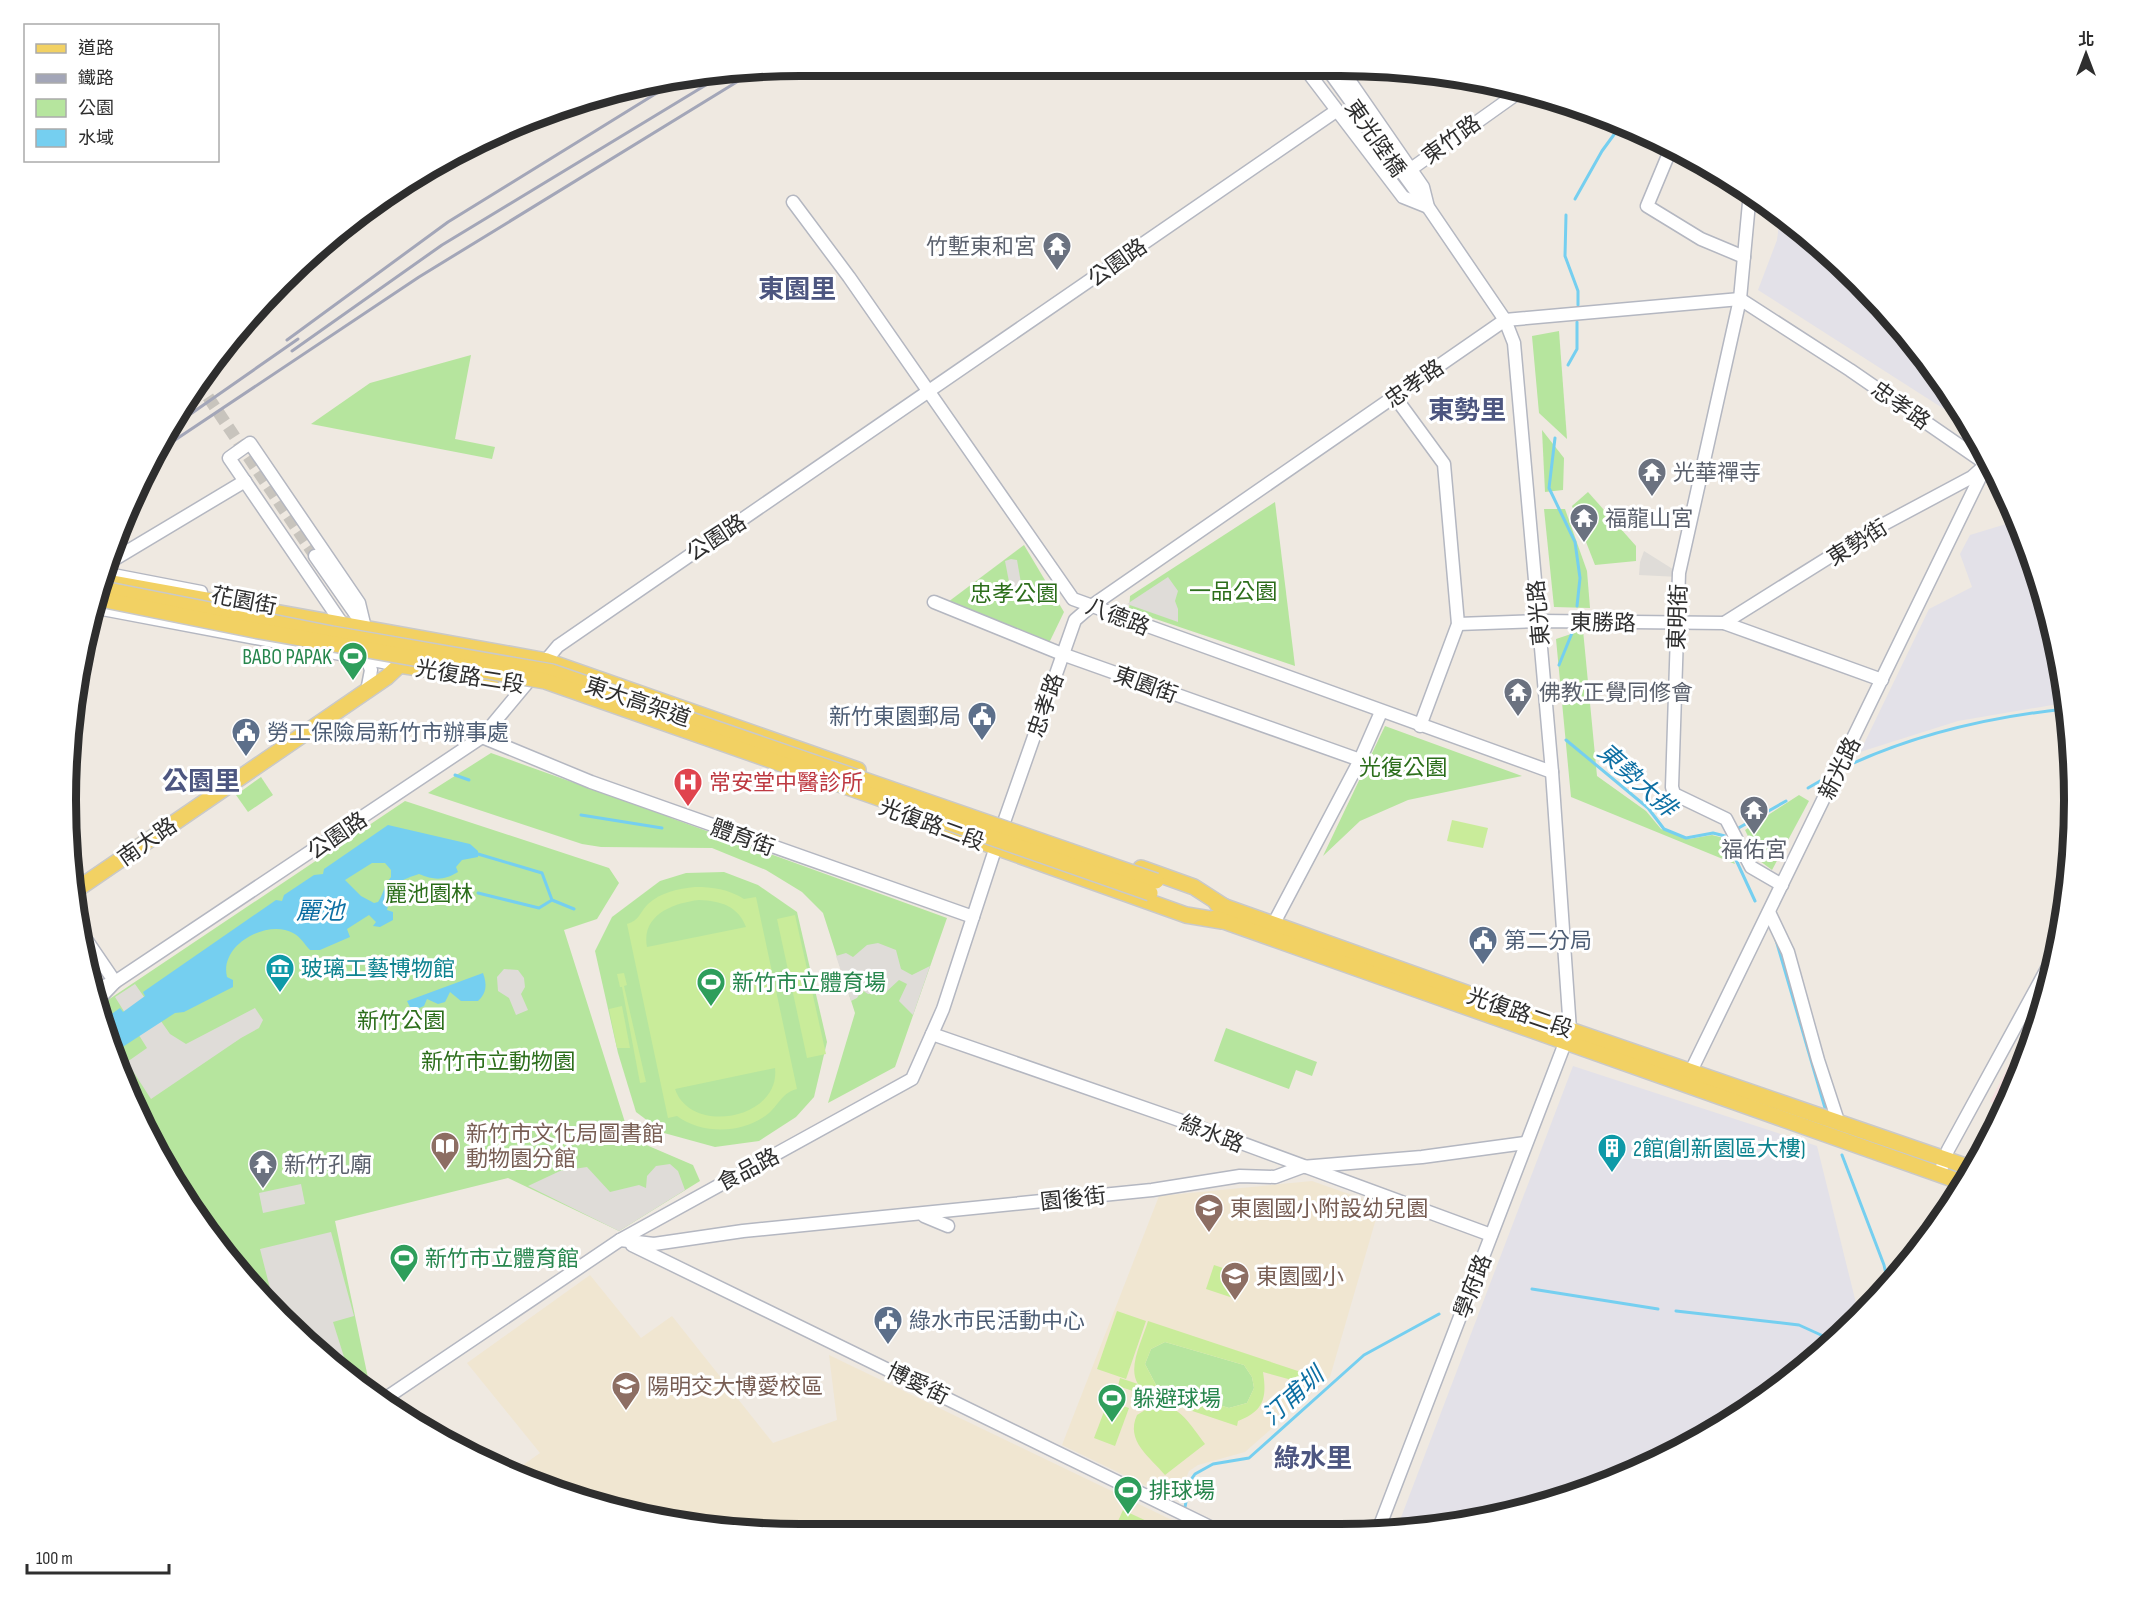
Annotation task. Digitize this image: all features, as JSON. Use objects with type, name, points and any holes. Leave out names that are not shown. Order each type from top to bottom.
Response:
[{"type":"main road","name":"光復路二段","points":[[110,583],[547,661],[1194,887],[1224,914]]},
{"type":"main road","name":"東大高架道","points":[[108,590],[332,634],[552,672],[1153,887]]},
{"type":"main road","name":"東大高架道","points":[[105,600],[254,630],[545,681],[1153,887]]},
{"type":"main road","name":"光復路二段","points":[[399,665],[428,639]]},
{"type":"main road","name":"光復路二段","points":[[399,665],[527,684],[552,690],[1186,915],[1224,914],[1274,923],[1567,1036],[1691,1071],[1815,1122]]},
{"type":"main road","name":"南大路","points":[[82,886],[368,691],[394,672],[399,665]]},
{"type":"main road","points":[[639,714],[657,713],[946,816],[996,848]]},
{"type":"main road","name":"光復路二段","points":[[1153,887],[1567,1036],[1815,1122]]},
{"type":"main road","points":[[1815,1122],[1838,1121],[1965,1165]]},
{"type":"main road","points":[[1815,1122],[1841,1138],[1956,1180]]},
{"type":"street","points":[[1311,77],[1403,197],[1428,207]]},
{"type":"street","name":"東光陸橋","points":[[1333,77],[1428,207]]},
{"type":"street","name":"東光路","points":[[1346,77],[1423,187],[1428,207],[1505,320],[1514,343],[1552,772],[1567,1036]]},
{"type":"street","name":"東竹路","points":[[1411,169],[1512,97]]},
{"type":"street","name":"公園路","points":[[103,994],[115,982],[482,737],[558,646],[1336,111]]},
{"type":"street","points":[[1668,155],[1647,206],[1701,239],[1744,256]]},
{"type":"street","name":"八德路","points":[[793,202],[849,277],[1072,599],[1552,772]]},
{"type":"street","name":"東明街","points":[[1749,203],[1740,299],[1679,573],[1672,787],[1674,794],[1726,819],[1751,867],[1782,885]]},
{"type":"street","name":"忠孝路","points":[[996,848],[1075,620],[1230,507],[1395,397],[1505,320],[1740,299],[1850,370],[1977,458]]},
{"type":"street","points":[[1395,397],[1444,464],[1458,624],[1420,726]]},
{"type":"street","points":[[365,628],[359,603],[250,443],[229,458],[367,659],[371,670],[368,691]]},
{"type":"street","name":"東勢街","points":[[1724,623],[1871,531],[1984,471]]},
{"type":"street","name":"新光路","points":[[1691,1071],[1882,680],[1987,476]]},
{"type":"street","points":[[119,556],[245,481]]},
{"type":"street","points":[[315,556],[365,628],[399,665]]},
{"type":"street","name":"花園街","points":[[113,574],[333,618],[342,624]]},
{"type":"street","name":"東園街","points":[[934,602],[1062,654],[1360,760]]},
{"type":"street","name":"花園街","points":[[102,609],[367,659]]},
{"type":"street","name":"東勝路","points":[[1458,624],[1539,621],[1724,623],[1882,680]]},
{"type":"street","points":[[335,653],[347,645],[348,636],[342,624]]},
{"type":"street","name":"光復路二段","points":[[367,659],[399,665]]},
{"type":"street","points":[[1274,923],[1360,760],[1381,712]]},
{"type":"street","name":"體育街","points":[[482,737],[601,786],[973,917]]},
{"type":"street","name":"食品路","points":[[389,1396],[620,1240],[912,1078],[932,1034],[996,848]]},
{"type":"street","points":[[1769,912],[1788,952],[1815,1051],[1838,1121]]},
{"type":"street","points":[[91,946],[115,982]]},
{"type":"street","name":"公園路","points":[[101,986],[115,982]]},
{"type":"street","points":[[1940,1173],[2040,982]]},
{"type":"street","name":"綠水路","points":[[932,1034],[1179,1120],[1491,1235]]},
{"type":"street","name":"學府路","points":[[1381,1522],[1567,1036]]},
{"type":"street","name":"園後街","points":[[620,1240],[654,1244],[742,1231],[1152,1190],[1240,1176],[1275,1177],[1302,1167],[1422,1157],[1525,1143]]},
{"type":"street","points":[[920,1215],[948,1226]]},
{"type":"street","name":"博愛街","points":[[620,1240],[1204,1524]]},
{"type":"shaded area","points":[[1779,225],[1852,288],[1914,360],[1947,406],[1944,409],[1758,290],[1777,240]]},
{"type":"shaded area","points":[[2008,523],[2039,613],[2050,659],[2057,704],[1958,721],[1860,752],[1929,609],[1972,587],[1960,554],[1970,535]]},
{"type":"shaded area","points":[[1644,551],[1679,573],[1679,577],[1639,575]]},
{"type":"shaded area","points":[[1017,560],[1022,589],[1011,592],[1005,561]]},
{"type":"shaded area","points":[[1168,577],[1178,591],[1175,601],[1178,609],[1178,622],[1127,604]]},
{"type":"shaded area","points":[[878,943],[896,950],[901,969],[912,975],[930,966],[913,1015],[899,1001],[907,984],[899,980],[885,993],[868,994],[862,990],[857,998],[851,1001],[836,956],[846,953],[853,957],[867,945]]},
{"type":"shaded area","points":[[504,969],[518,970],[524,978],[525,987],[521,994],[528,1010],[516,1015],[509,998],[498,991],[497,977]]},
{"type":"shaded area","points":[[135,984],[170,1034],[186,1044],[255,1008],[263,1020],[259,1028],[151,1099],[127,1062],[147,1048],[115,997]]},
{"type":"shaded area","points":[[2023,1037],[1996,1104],[1990,1102]]},
{"type":"shaded area","points":[[1573,1066],[1817,1146],[1857,1307],[1817,1344],[1742,1402],[1702,1427],[1617,1468],[1527,1499],[1481,1510],[1400,1521]]},
{"type":"shaded area","points":[[670,1164],[678,1171],[685,1190],[619,1231],[528,1186],[560,1171],[587,1167],[610,1192],[639,1185],[646,1188],[647,1176],[656,1166]]},
{"type":"shaded area","name":"東園國小","points":[[1312,1181],[1380,1205],[1330,1377],[1245,1452],[1198,1465],[1189,1471],[1182,1488],[1172,1484],[1167,1496],[1062,1445],[1159,1196]]},
{"type":"shaded area","points":[[301,1184],[305,1204],[263,1213],[259,1193]]},
{"type":"shaded area","points":[[331,1232],[354,1316],[333,1322],[346,1362],[288,1312],[271,1294],[260,1249]]},
{"type":"shaded area","name":"陽明交大博愛校區","points":[[590,1275],[641,1338],[672,1316],[773,1443],[837,1420],[829,1355],[1174,1521],[1174,1524],[800,1524],[753,1522],[659,1510],[567,1485],[520,1467],[540,1453],[467,1363]]},
{"type":"green space","points":[[1559,331],[1567,439],[1539,413],[1532,336]]},
{"type":"green space","points":[[471,355],[455,439],[495,447],[492,459],[311,424],[370,383]]},
{"type":"green space","points":[[1542,430],[1564,458],[1563,490],[1545,492]]},
{"type":"green space","points":[[1588,492],[1636,546],[1636,561],[1595,565],[1572,506]]},
{"type":"green space","name":"一品公園","points":[[1275,502],[1295,666],[1129,610],[1130,596]]},
{"type":"green space","points":[[1544,509],[1565,509],[1587,571],[1590,608],[1554,607]]},
{"type":"green space","name":"忠孝公園","points":[[1024,545],[1064,612],[1049,643],[948,602]]},
{"type":"green space","points":[[1583,630],[1597,776],[1646,811],[1661,829],[1689,839],[1712,835],[1724,838],[1735,864],[1571,797],[1556,639]]},
{"type":"green space","name":"光復公園","points":[[1385,726],[1522,776],[1408,800],[1360,821],[1323,856]]},
{"type":"green space","points":[[491,753],[650,810],[653,807],[671,818],[947,918],[895,1067],[828,1103],[855,1013],[823,913],[802,892],[766,870],[712,848],[601,847],[582,844],[428,793]]},
{"type":"green space","points":[[261,777],[273,795],[248,812],[236,795]]},
{"type":"green space","points":[[1799,795],[1809,801],[1772,870],[1760,861],[1745,830]]},
{"type":"green space","name":"新竹公園","points":[[405,801],[609,868],[619,883],[597,919],[564,930],[630,1138],[693,1165],[700,1181],[619,1231],[508,1178],[335,1221],[369,1380],[288,1312],[256,1277],[198,1202],[151,1120],[115,1033],[105,1002]]},
{"type":"green space","points":[[1452,820],[1488,828],[1483,848],[1447,841]]},
{"type":"green space","name":"新竹市立體育場","points":[[724,872],[758,885],[797,912],[827,1042],[814,1097],[796,1117],[759,1141],[715,1147],[664,1133],[636,1112],[618,1053],[595,951],[612,917],[660,881],[686,873]]},
{"type":"green space","name":"新竹市立體育場","points":[[695,887],[720,889],[744,899],[756,897],[797,1089],[784,1096],[769,1113],[759,1120],[748,1125],[723,1130],[699,1126],[677,1116],[668,1118],[627,924],[634,921],[648,904],[658,897]],"holes":[[[699,900],[728,906],[738,914],[746,927],[647,947],[646,936],[654,919],[679,904]],[[775,1068],[773,1085],[764,1099],[750,1109],[733,1115],[715,1116],[698,1113],[684,1104],[675,1089]]]},
{"type":"green space","name":"新竹市立體育場","points":[[795,915],[826,1054],[807,1058],[777,919]]},
{"type":"green space","points":[[624,973],[627,985],[624,986],[646,1082],[640,1083],[622,987],[620,987],[617,974]]},
{"type":"green space","points":[[622,1006],[630,1048],[617,1048],[609,1009]]},
{"type":"green space","points":[[1226,1028],[1317,1062],[1312,1076],[1296,1070],[1289,1089],[1214,1061]]},
{"type":"green space","points":[[1214,1265],[1244,1275],[1236,1299],[1206,1289]]},
{"type":"green space","points":[[1117,1311],[1146,1321],[1126,1379],[1097,1369]]},
{"type":"green space","points":[[1148,1321],[1301,1372],[1299,1382],[1263,1372],[1262,1402],[1253,1413],[1238,1421],[1237,1426],[1118,1386],[1120,1378],[1138,1384],[1134,1370],[1135,1361]],"holes":[[[1165,1342],[1244,1365],[1252,1377],[1254,1388],[1247,1403],[1229,1408],[1156,1385],[1145,1364],[1151,1349]]]},
{"type":"green space","points":[[1165,1342],[1244,1365],[1252,1377],[1254,1388],[1247,1403],[1229,1408],[1156,1385],[1145,1364],[1151,1349]]},
{"type":"green space","name":"躲避球場","points":[[1108,1401],[1129,1408],[1115,1446],[1094,1438]]},
{"type":"green space","points":[[1155,1404],[1164,1405],[1178,1412],[1190,1423],[1205,1444],[1165,1475],[1146,1455],[1134,1433],[1137,1415]]},
{"type":"green space","points":[[1123,1510],[1151,1523],[1151,1524],[1117,1524]]},
{"type":"water","name":"麗池","points":[[388,825],[470,844],[478,851],[478,857],[462,860],[456,867],[458,872],[448,877],[434,878],[419,874],[399,882],[393,890],[387,910],[393,912],[393,920],[380,927],[373,926],[376,922],[369,915],[347,929],[350,937],[320,950],[310,950],[296,934],[283,930],[271,929],[248,937],[230,954],[227,977],[233,980],[233,987],[184,1012],[175,1013],[121,1048],[110,1015],[120,1008],[123,1012],[145,996],[143,992],[276,900],[282,901],[284,895],[314,875],[323,874],[324,869]],"holes":[[[372,863],[385,863],[391,870],[391,877],[382,895],[378,902],[374,903],[361,896],[345,880]]]},
{"type":"water","points":[[483,973],[485,988],[478,1001],[461,1001],[450,992],[445,1002],[438,1004],[427,999],[424,1006],[417,1009],[410,1007],[407,1001]]},
{"type":"waterway","name":"東勢大排","points":[[1575,199],[1602,151],[1616,132]]},
{"type":"waterway","name":"東勢大排","points":[[1566,215],[1565,256],[1578,291],[1578,305]]},
{"type":"waterway","name":"東勢大排","points":[[1568,365],[1577,349],[1577,322]]},
{"type":"waterway","name":"東勢大排","points":[[1555,438],[1549,488],[1575,542],[1580,578],[1577,606]]},
{"type":"waterway","name":"東勢大排","points":[[1559,665],[1572,633]]},
{"type":"waterway","points":[[1847,766],[1900,745],[1954,728],[2057,710]]},
{"type":"waterway","name":"東勢大排","points":[[1566,740],[1648,808],[1664,829],[1686,838],[1713,833],[1725,836],[1755,901]]},
{"type":"waterway","points":[[455,775],[469,780]]},
{"type":"waterway","points":[[1808,788],[1827,777]]},
{"type":"waterway","points":[[1735,830],[1786,801]]},
{"type":"waterway","points":[[581,815],[662,828]]},
{"type":"waterway","points":[[478,854],[542,873],[552,900],[574,909]]},
{"type":"waterway","points":[[478,893],[539,908],[552,900]]},
{"type":"waterway","name":"東勢大排","points":[[1776,940],[1825,1108]]},
{"type":"waterway","name":"東勢大排","points":[[1842,1155],[1886,1274]]},
{"type":"waterway","name":"汀甫圳","points":[[1532,1289],[1658,1309]]},
{"type":"waterway","name":"汀甫圳","points":[[1676,1311],[1799,1325],[1825,1337]]},
{"type":"waterway","name":"汀甫圳","points":[[1185,1507],[1190,1481],[1195,1474],[1213,1464],[1249,1458],[1364,1355],[1439,1314]]},
{"type":"tunnel","points":[[204,390],[315,556]]},
{"type":"railway","points":[[170,443],[419,277],[741,79]]},
{"type":"railway","points":[[292,351],[442,245],[710,83]]},
{"type":"railway","points":[[287,340],[448,222],[663,89]]},
{"type":"railway","points":[[186,417],[298,339]]},
{"type":"place","name":"竹塹東和宮","points":[[1057,272]]},
{"type":"place","name":"光華禪寺","points":[[1652,498]]},
{"type":"place","name":"福龍山宮","points":[[1584,544]]},
{"type":"place","name":"BABO PAPAK","points":[[353,682]]},
{"type":"place","name":"佛教正覺同修會","points":[[1518,718]]},
{"type":"place","name":"新竹東園郵局","points":[[982,742]]},
{"type":"place","name":"勞工保險局新竹市辦事處","points":[[246,758]]},
{"type":"place","name":"常安堂中醫診所","points":[[688,808]]},
{"type":"place","name":"福佑宮","points":[[1754,836]]},
{"type":"place","name":"第二分局","points":[[1483,966]]},
{"type":"place","name":"玻璃工藝博物館","points":[[280,994]]},
{"type":"place","name":"新竹市立體育場","points":[[711,1008]]},
{"type":"place","name":"新竹市文化局圖書館 動物園分館","points":[[445,1172]]},
{"type":"place","name":"2館(創新園區大樓)","points":[[1612,1174]]},
{"type":"place","name":"新竹孔廟","points":[[263,1190]]},
{"type":"place","name":"東園國小附設幼兒園","points":[[1209,1234]]},
{"type":"place","name":"新竹市立體育館","points":[[404,1284]]},
{"type":"place","name":"東園國小","points":[[1235,1302]]},
{"type":"place","name":"綠水市民活動中心","points":[[888,1346]]},
{"type":"place","name":"陽明交大博愛校區","points":[[626,1412]]},
{"type":"place","name":"躲避球場","points":[[1112,1424]]},
{"type":"place","name":"排球場","points":[[1128,1516]]},
{"type":"district","name":"東園里","points":[[797,289]]},
{"type":"district","name":"東勢里","points":[[1467,410]]},
{"type":"district","name":"公園里","points":[[201,781]]},
{"type":"district","name":"綠水里","points":[[1313,1458]]},
{"type":"park label","name":"麗池園林","points":[[429,893]]},
{"type":"park label","name":"新竹市立動物園","points":[[498,1061]]}]
